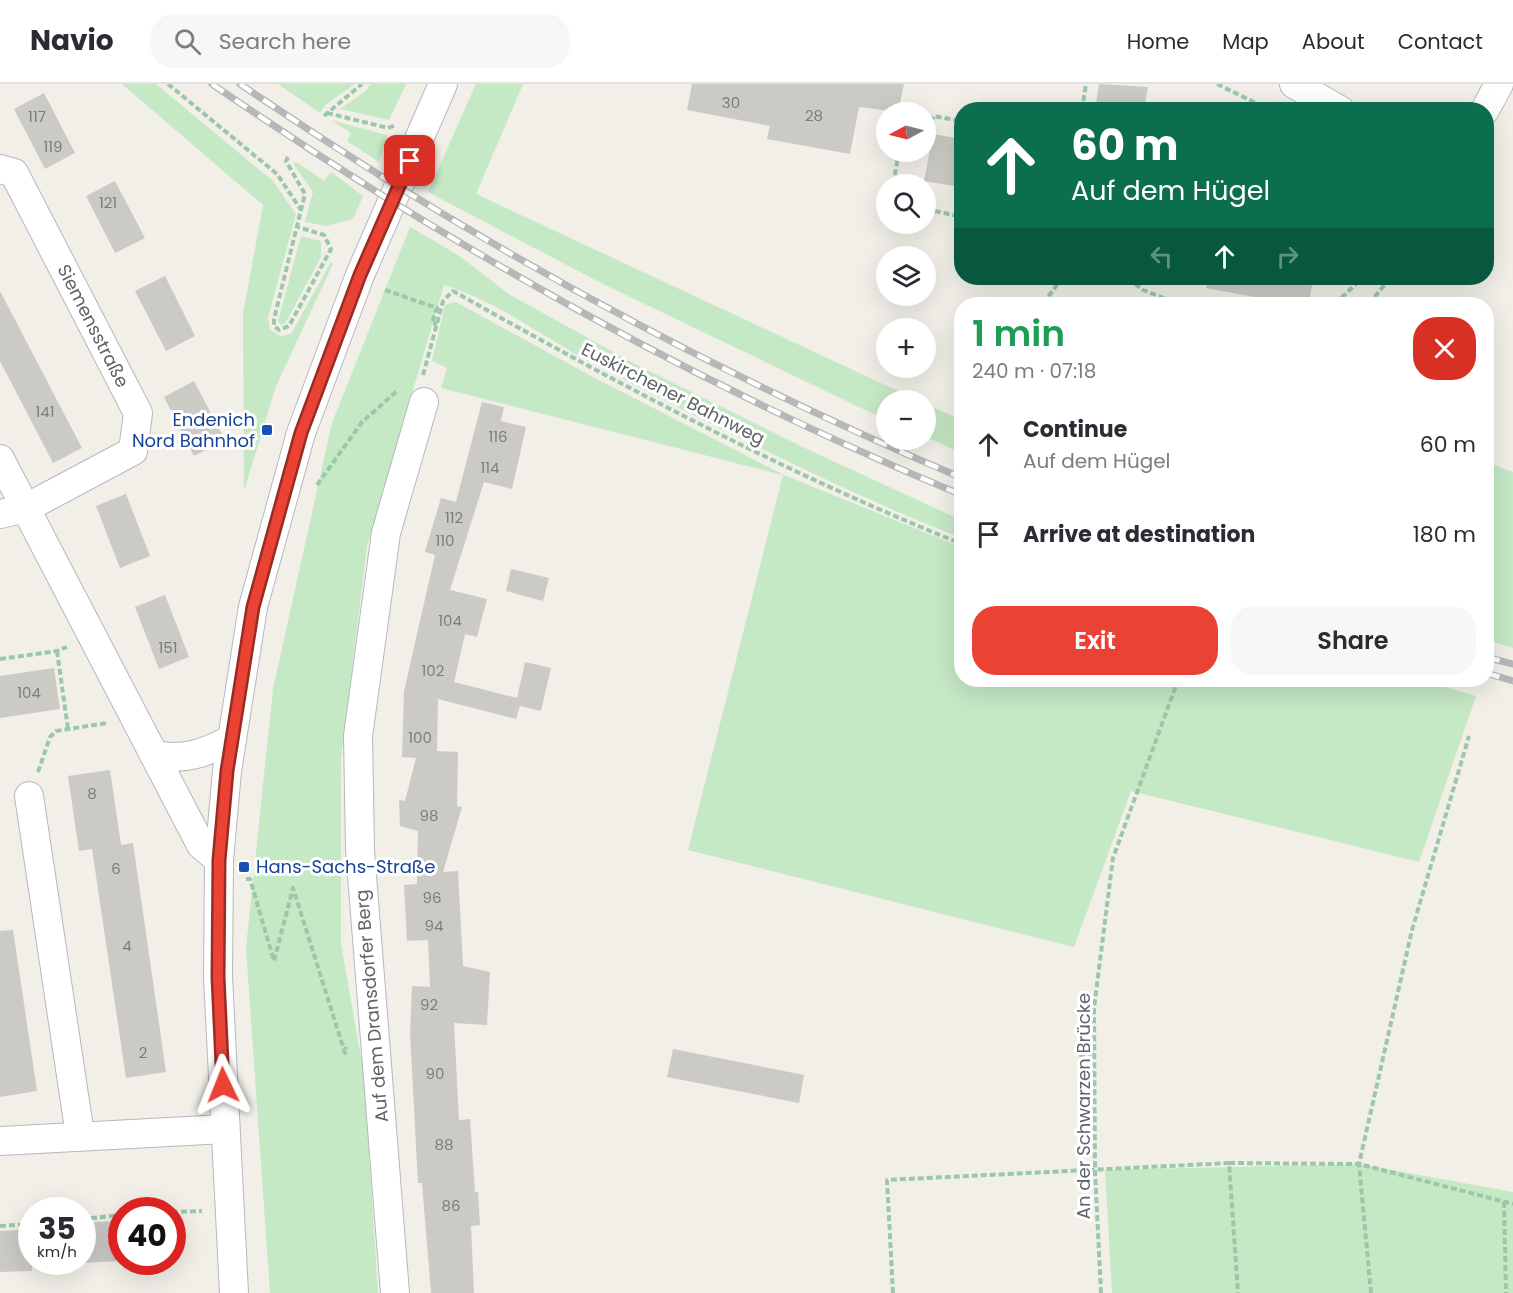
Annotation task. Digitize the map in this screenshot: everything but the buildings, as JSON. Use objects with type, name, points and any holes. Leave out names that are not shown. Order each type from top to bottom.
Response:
[{"type":"street","points":[[234,1293],[218,977],[219,860],[232,739],[253,607],[301,433],[360,275],[443,84]]},
{"type":"street","points":[[1489,102],[1499,84]]},
{"type":"street","points":[[1298,86],[1326,102]]},
{"type":"street","name":"Siemensstraße","points":[[0,169],[14,174],[138,413],[133,451],[13,511]]},
{"type":"street","name":"Auf dem Dransdorfer Berg","points":[[395,1293],[360,850],[358,736],[386,533],[424,402]]},
{"type":"street","points":[[0,459],[13,511],[92,635],[201,845],[219,860]]},
{"type":"street","points":[[154,755],[174,759],[191,757],[232,739]]},
{"type":"street","points":[[29,796],[80,1135]]},
{"type":"street","points":[[0,1140],[225,1129]]},
{"type":"path","points":[[168,84],[278,174],[302,211]]},
{"type":"path","points":[[362,84],[325,114],[388,128]]},
{"type":"path","points":[[1083,102],[1086,84]]},
{"type":"path","points":[[1217,84],[1254,102]]},
{"type":"path","points":[[1275,102],[1298,86]]},
{"type":"path","points":[[936,117],[954,120]]},
{"type":"path","points":[[288,157],[286,161],[305,194],[274,319],[274,326],[279,330],[289,326],[331,249],[324,235],[298,227]]},
{"type":"path","points":[[936,211],[954,215]]},
{"type":"path","points":[[1137,285],[1161,297]]},
{"type":"path","points":[[1342,297],[1355,285]]},
{"type":"path","points":[[1375,297],[1384,285]]},
{"type":"path","points":[[385,290],[437,308],[432,323],[437,324]]},
{"type":"path","name":"Euskirchener Bahnweg","points":[[416,374],[425,366],[443,301],[453,291],[590,368],[757,454],[954,540]]},
{"type":"path","points":[[316,487],[362,422],[398,390]]},
{"type":"path","points":[[0,659],[57,651],[92,635]]},
{"type":"path","points":[[57,651],[68,729]]},
{"type":"path","name":"An der Schwarzen Brücke","points":[[1101,1293],[1095,1171],[1094,1008],[1113,858],[1175,687]]},
{"type":"path","points":[[29,796],[50,737],[56,731],[135,718]]},
{"type":"path","points":[[1371,1293],[1359,1164],[1412,930],[1469,736]]},
{"type":"path","points":[[250,879],[274,961],[293,888],[345,1053],[347,1042]]},
{"type":"path","points":[[1079,1055],[1094,1053]]},
{"type":"path","points":[[1229,1163],[1238,1293]]},
{"type":"path","points":[[893,1293],[887,1180],[1229,1163],[1359,1164],[1513,1204]]},
{"type":"path","points":[[1504,1202],[1506,1293]]},
{"type":"path","points":[[0,1226],[18,1225]]},
{"type":"green space","points":[[122,84],[156,84],[273,181],[296,214],[268,318],[270,330],[281,336],[291,334],[331,262],[333,264],[276,386],[244,491],[243,314],[263,205]]},
{"type":"green space","points":[[278,84],[355,84],[325,105],[320,113]]},
{"type":"green space","points":[[370,84],[406,84],[389,120],[340,109],[366,91]]},
{"type":"green space","points":[[476,84],[523,84],[476,194],[896,390],[876,390],[876,415],[601,283],[428,192]]},
{"type":"green space","points":[[331,120],[387,135],[379,162],[347,141],[351,133]]},
{"type":"green space","points":[[296,162],[324,181],[331,172],[363,196],[353,219],[326,226],[305,222],[313,192],[294,165]]},
{"type":"green space","points":[[410,227],[458,255],[510,295],[637,365],[809,450],[954,517],[954,535],[777,456],[577,355],[484,301],[444,285],[367,546],[341,758],[341,944],[364,1075],[378,1293],[270,1293],[246,948],[273,689],[332,423]]},
{"type":"green space","points":[[301,236],[321,241],[321,257],[285,324],[281,325],[278,321]]},
{"type":"green space","points":[[456,302],[589,375],[784,475],[954,544],[954,687],[1445,687],[1476,696],[1419,862],[1131,791],[1074,947],[688,850],[783,475],[441,388],[447,368],[432,361],[445,305]]},
{"type":"green space","points":[[936,409],[954,417],[954,450],[936,442]]},
{"type":"green space","points":[[1494,465],[1513,472],[1513,648],[1494,642]]},
{"type":"green space","points":[[1359,1164],[1513,1192],[1513,1293],[1112,1293],[1105,1170]]},
{"type":"railway","points":[[212,84],[391,201],[576,309],[766,407],[954,492]]},
{"type":"railway","points":[[240,84],[413,196],[591,299],[774,393],[954,475]]},
{"type":"railway","points":[[1494,659],[1513,664]]},
{"type":"railway","points":[[1494,675],[1513,681]]},
{"type":"place","name":"Endenich Nord Bahnhof","points":[[267,430]]},
{"type":"place","name":"Hans-Sachs-Straße","points":[[244,867]]},
{"type":"route","points":[[223,1085],[218,977],[219,860],[227,771],[253,607],[282,495],[301,433],[360,275],[410,161]]}]
